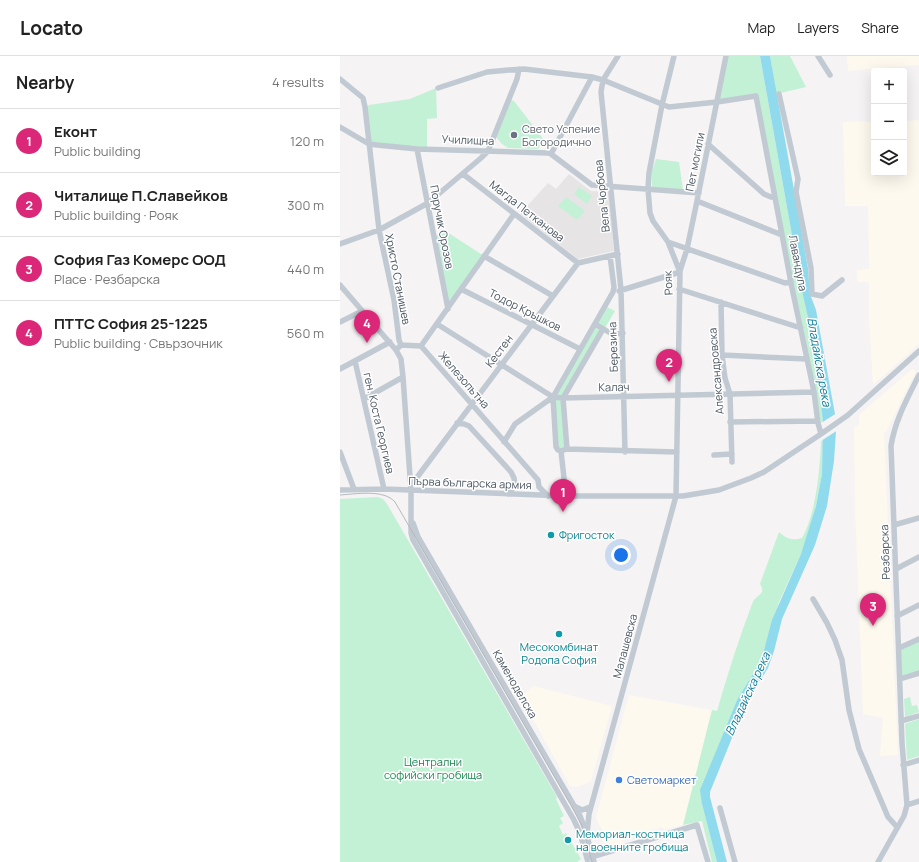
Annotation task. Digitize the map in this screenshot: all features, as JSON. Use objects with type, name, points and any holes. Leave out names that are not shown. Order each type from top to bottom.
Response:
[{"type":"street","name":"Вела Чорбова","points":[[618,56],[603,80],[601,92],[621,290]]},
{"type":"street","name":"Рояк","points":[[674,56],[662,105],[649,173],[648,189],[650,213],[653,221],[668,242],[680,272],[676,496]]},
{"type":"street","name":"Пет могили","points":[[680,272],[687,249],[726,56]]},
{"type":"street","points":[[818,56],[830,75]]},
{"type":"street","points":[[438,88],[487,72],[519,69],[592,77],[669,107],[716,102]]},
{"type":"street","points":[[340,244],[378,230],[428,203],[488,151],[517,79],[519,69]]},
{"type":"street","points":[[592,77],[551,154],[592,185],[698,193]]},
{"type":"street","name":"Христо Станишев","points":[[340,79],[363,98],[378,230],[394,300],[399,340],[401,345]]},
{"type":"street","name":"Лавандула","points":[[779,94],[798,179],[796,192],[811,268],[812,294],[822,296],[842,280]]},
{"type":"street","name":"Лавандула","points":[[716,102],[756,96],[791,282],[814,392],[817,421],[821,434]]},
{"type":"street","points":[[340,128],[369,144]]},
{"type":"street","name":"Училищна","points":[[369,144],[417,148],[551,154]]},
{"type":"street","points":[[708,144],[764,194],[775,197]]},
{"type":"street","name":"Поручик Орозов","points":[[417,148],[448,309]]},
{"type":"street","name":"Магда Петканова","points":[[463,174],[578,263]]},
{"type":"street","points":[[697,201],[782,235]]},
{"type":"street","points":[[396,350],[401,345],[421,346],[514,214]]},
{"type":"street","points":[[668,242],[785,283],[791,282]]},
{"type":"street","points":[[578,263],[618,254]]},
{"type":"street","points":[[484,256],[553,296]]},
{"type":"street","points":[[504,442],[515,424],[553,397],[595,324],[613,292],[614,287],[610,256]]},
{"type":"street","name":"Кестен","points":[[410,480],[415,480],[578,263]]},
{"type":"street","points":[[613,292],[680,272]]},
{"type":"street","points":[[340,286],[390,342],[401,359],[411,491]]},
{"type":"street","name":"Тодор Кръшков","points":[[461,289],[580,349]]},
{"type":"street","points":[[679,289],[801,328]]},
{"type":"street","name":"Березина","points":[[621,290],[625,452]]},
{"type":"street","name":"Александровска","points":[[721,302],[722,356],[725,378],[730,394],[732,462]]},
{"type":"street","points":[[340,322],[362,311]]},
{"type":"street","name":"Калач","points":[[437,324],[553,397],[678,396],[814,392]]},
{"type":"street","points":[[595,324],[612,334],[622,333]]},
{"type":"street","points":[[566,496],[563,398],[603,329]]},
{"type":"street","points":[[340,369],[390,342]]},
{"type":"street","name":"Железопътна","points":[[421,346],[538,480],[539,487],[548,496]]},
{"type":"street","name":"Първа българска армия","points":[[340,490],[384,489],[533,496],[676,496],[719,490],[751,478],[781,461],[821,434],[848,415],[918,355]]},
{"type":"street","points":[[722,356],[807,359]]},
{"type":"street","name":"ген. Коста Георгиев","points":[[355,361],[384,489]]},
{"type":"street","points":[[569,368],[577,373]]},
{"type":"street","name":"Резбарска","points":[[907,805],[901,721],[892,446],[896,423],[919,375]]},
{"type":"street","points":[[364,399],[403,377]]},
{"type":"street","points":[[553,397],[556,447],[558,450],[677,452]]},
{"type":"street","points":[[730,422],[817,421]]},
{"type":"street","points":[[458,423],[469,426],[511,472],[515,485],[508,494]]},
{"type":"street","points":[[340,452],[354,489]]},
{"type":"street","points":[[714,455],[732,454]]},
{"type":"street","points":[[533,496],[539,487]]},
{"type":"street","name":"Каменоделска","points":[[411,491],[411,533],[413,540],[586,834],[590,860]]},
{"type":"street","name":"Малашевска","points":[[586,834],[589,814],[676,496]]},
{"type":"street","points":[[894,525],[919,518]]},
{"type":"street","name":"Каменоделска","points":[[412,519],[418,537],[574,806],[590,860]]},
{"type":"street","points":[[896,569],[919,557]]},
{"type":"street","points":[[813,599],[836,640],[842,660],[849,710],[859,749],[888,817],[897,827]]},
{"type":"street","points":[[898,616],[919,605]]},
{"type":"street","points":[[899,648],[919,639]]},
{"type":"street","points":[[900,679],[919,673]]},
{"type":"street","points":[[901,721],[919,716]]},
{"type":"street","points":[[903,765],[919,760]]},
{"type":"street","name":"Малашевска","points":[[578,820],[587,811],[593,801]]},
{"type":"street","points":[[878,862],[904,816],[907,805],[919,801]]},
{"type":"street","points":[[574,806],[582,810],[590,807]]},
{"type":"street","points":[[720,808],[735,862]]},
{"type":"street","points":[[578,820],[589,814]]},
{"type":"street","points":[[590,860],[697,825],[708,862]]},
{"type":"shaded area","points":[[847,56],[919,56],[919,65],[848,71]]},
{"type":"shaded area","points":[[919,120],[919,344],[873,385],[869,319],[869,284],[868,282],[857,282],[857,270],[869,269],[868,206],[845,206],[843,122],[865,121],[871,122],[871,176],[907,176],[907,121]]},
{"type":"shaded area","points":[[569,174],[591,191],[609,192],[614,251],[578,259],[520,214],[548,183],[556,189]]},
{"type":"shaded area","points":[[912,369],[916,371],[886,432],[884,433],[898,755],[880,756],[883,718],[863,714],[855,510],[854,428],[859,424],[859,415]]},
{"type":"shaded area","points":[[534,686],[612,706],[591,781],[578,787],[570,786],[520,696]]},
{"type":"shaded area","points":[[629,695],[712,710],[683,825],[667,829],[660,828],[622,839],[623,843],[610,847],[608,844],[604,845],[601,836],[602,829],[598,824],[596,817]]},
{"type":"green space","points":[[726,56],[760,56],[802,291],[816,356],[822,406],[823,422],[821,424],[756,96],[717,102]]},
{"type":"green space","points":[[770,56],[790,56],[806,87],[776,94]]},
{"type":"green space","points":[[436,88],[437,118],[427,119],[427,149],[369,144],[365,107],[369,105],[410,99]]},
{"type":"green space","points":[[511,100],[514,101],[544,140],[538,149],[508,148],[496,137]]},
{"type":"green space","points":[[656,159],[679,162],[683,190],[652,187],[652,171]]},
{"type":"green space","points":[[579,187],[592,196],[587,204],[574,194]]},
{"type":"green space","points":[[566,197],[585,211],[577,220],[558,206]]},
{"type":"green space","points":[[447,232],[484,256],[448,309],[434,236]]},
{"type":"green space","points":[[607,307],[615,311],[605,328],[597,324]]},
{"type":"green space","points":[[595,324],[603,329],[563,398],[567,449],[558,450],[553,397]]},
{"type":"green space","points":[[823,440],[822,474],[808,536],[779,602],[762,658],[738,698],[702,804],[717,862],[712,862],[702,821],[683,825],[712,710],[717,711],[733,659],[754,600],[762,591],[760,584],[779,532],[790,539],[798,539],[802,538],[807,528],[814,504],[820,465],[821,441]]},
{"type":"green space","name":"Централни софийски гробища","points":[[378,497],[383,499],[387,504],[557,797],[556,799],[564,816],[560,818],[563,823],[559,826],[563,835],[566,833],[581,859],[578,862],[340,862],[340,499]]},
{"type":"green space","points":[[919,639],[919,673],[900,679],[899,648]]},
{"type":"green space","points":[[910,697],[912,706],[917,705],[919,712],[905,717],[904,699]]},
{"type":"green space","points":[[919,719],[919,756],[907,760],[905,724]]},
{"type":"water","name":"Владайска река","points":[[760,56],[770,56],[808,268],[810,294],[816,310],[835,414],[836,431],[834,461],[827,506],[815,545],[782,619],[768,668],[747,701],[710,792],[727,862],[717,862],[702,804],[700,790],[738,698],[762,658],[772,620],[801,554],[816,506],[822,474],[823,422],[815,352],[802,291]]},
{"type":"pier","points":[[837,413],[838,430],[821,441],[821,423]]},
{"type":"tram line","points":[[340,495],[362,493],[377,494],[384,495],[395,502],[572,807],[582,826],[592,862]]},
{"type":"place","name":"Свето Успение Богородично","points":[[514,135]]},
{"type":"place","name":"ПТТС София 25-1225","points":[[367,343]]},
{"type":"place","name":"Читалище П.Славейков","points":[[669,382]]},
{"type":"place","name":"Еконт","points":[[563,512]]},
{"type":"place","name":"Фригосток","points":[[551,535]]},
{"type":"place","name":"София Газ Комерс ООД","points":[[873,626]]},
{"type":"place","name":"Месокомбинат Родопа София","points":[[559,634]]},
{"type":"place","name":"Светомаркет","points":[[619,780]]},
{"type":"place","name":"Мемориал-костница на военните гробища","points":[[568,840]]}]
